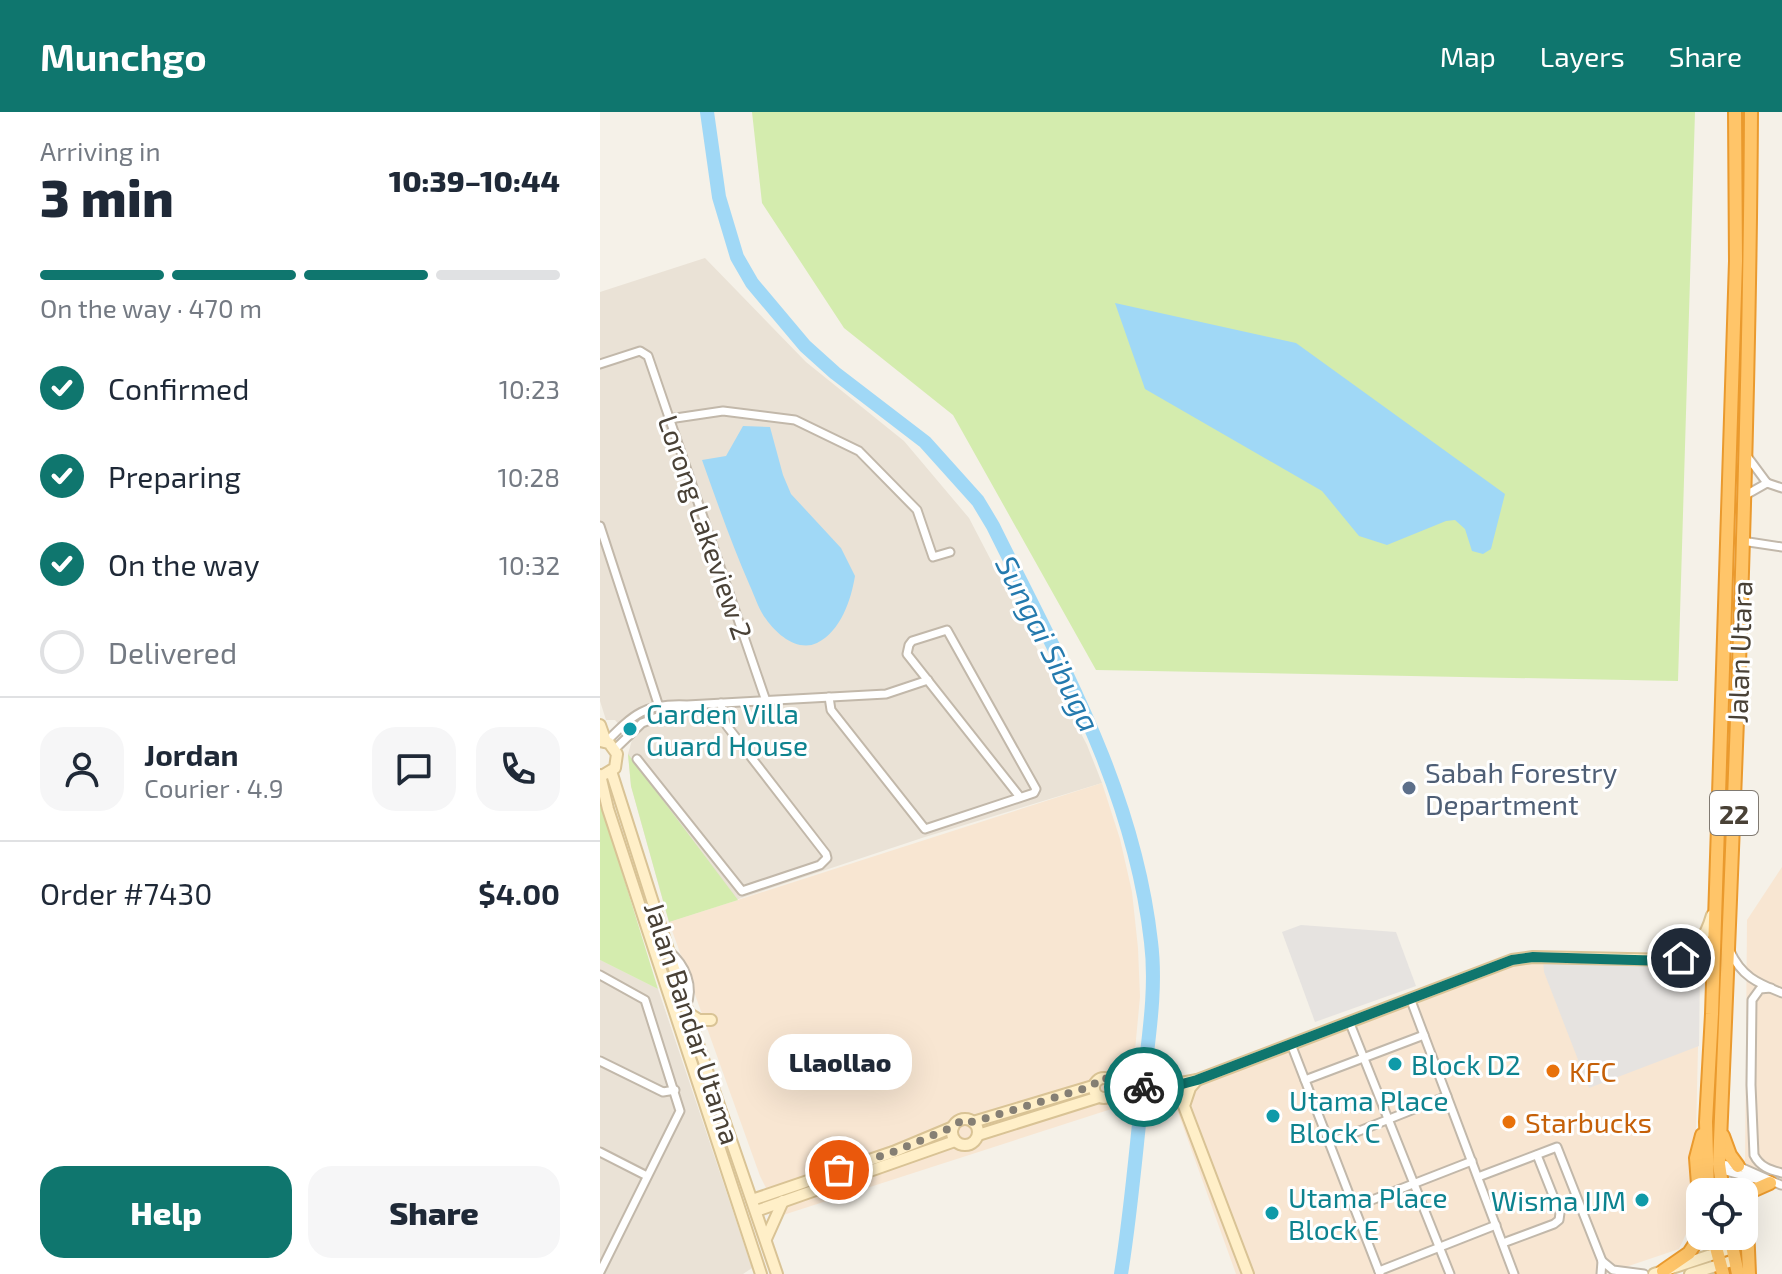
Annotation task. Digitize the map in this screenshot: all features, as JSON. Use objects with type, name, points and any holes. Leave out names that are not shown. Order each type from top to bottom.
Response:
[{"type":"highway","name":"Jalan Utara","points":[[1708,1178],[1705,1150],[1736,261],[1735,112]]},
{"type":"highway","name":"Jalan Utara","points":[[1720,1178],[1718,1167],[1729,948],[1745,453],[1751,112]]},
{"type":"highway","name":"22","points":[[1721,710],[1730,706],[1731,639],[1740,625]]},
{"type":"highway","points":[[1698,1178],[1696,1158],[1706,1122]]},
{"type":"highway","points":[[1721,1129],[1727,1148],[1738,1166]]},
{"type":"highway","points":[[1705,1150],[1718,1167],[1711,1178]]},
{"type":"highway","points":[[1749,1274],[1746,1201],[1752,1191],[1778,1185]]},
{"type":"highway","points":[[1659,1272],[1691,1250]]},
{"type":"highway","points":[[1732,1250],[1738,1274]]},
{"type":"street","name":"Lorong Lakeview 2","points":[[600,364],[640,351],[645,353],[766,701]]},
{"type":"street","points":[[669,419],[723,411],[795,420],[859,451],[917,510],[933,557],[950,552]]},
{"type":"street","points":[[1745,453],[1767,483],[1782,488]]},
{"type":"street","points":[[1743,496],[1767,483]]},
{"type":"street","points":[[600,526],[662,716]]},
{"type":"street","points":[[1742,541],[1782,547]]},
{"type":"street","points":[[829,697],[831,710],[925,829],[1034,793],[1036,789],[947,630],[909,645],[907,654],[1020,797]]},
{"type":"street","points":[[603,742],[633,715],[659,705],[886,694],[928,680]]},
{"type":"street","points":[[637,759],[738,889],[745,891],[820,865],[827,858],[826,854],[727,726],[721,703]]},
{"type":"street","points":[[600,725],[603,742],[615,749],[642,723],[687,705]]},
{"type":"street","name":"Jalan Bandar Utama","points":[[615,749],[617,764],[604,773],[668,950],[742,1171],[761,1274]]},
{"type":"street","points":[[604,773],[608,809],[687,1050],[726,1166],[749,1208]]},
{"type":"street","points":[[1114,1087],[1165,1086],[1197,1080],[1517,958],[1675,960],[1686,955],[1705,936],[1714,905]]},
{"type":"street","points":[[1729,948],[1737,968],[1782,993]]},
{"type":"street","points":[[600,975],[645,1000],[680,1106],[678,1117],[600,1272]]},
{"type":"street","points":[[1771,988],[1760,989],[1752,1000],[1754,1155],[1767,1169],[1782,1173]]},
{"type":"street","points":[[1410,998],[1514,1274]]},
{"type":"street","points":[[687,1010],[699,1020],[711,1020]]},
{"type":"street","points":[[1349,1021],[1450,1274]]},
{"type":"street","points":[[687,1050],[694,1033]]},
{"type":"street","points":[[1305,1080],[1424,1035]]},
{"type":"street","points":[[1291,1044],[1380,1272],[1496,1225]]},
{"type":"street","points":[[600,1061],[663,1092],[675,1090]]},
{"type":"street","points":[[1096,1092],[1097,1080],[1105,1077],[1111,1080],[1114,1087]]},
{"type":"street","points":[[1185,1102],[1197,1080]]},
{"type":"street","points":[[1165,1086],[1185,1102],[1248,1274]]},
{"type":"street","points":[[749,1208],[774,1192],[893,1152],[953,1127],[963,1119],[973,1122],[1096,1092],[1108,1097],[1114,1087]]},
{"type":"street","points":[[978,1135],[1096,1092]]},
{"type":"street","points":[[1329,1143],[1447,1096]]},
{"type":"street","points":[[749,1208],[783,1201],[955,1141],[966,1145],[974,1142],[978,1135],[973,1122]]},
{"type":"street","points":[[953,1127],[955,1141]]},
{"type":"street","points":[[1478,1177],[1557,1147],[1602,1261],[1601,1274]]},
{"type":"street","points":[[600,1152],[647,1176]]},
{"type":"street","points":[[1503,1243],[1559,1220],[1560,1213],[1537,1155]]},
{"type":"street","points":[[1354,1207],[1472,1161]]},
{"type":"street","points":[[1718,1167],[1738,1166],[1778,1185]]},
{"type":"street","points":[[1718,1167],[1778,1185]]},
{"type":"street","points":[[742,1171],[753,1185],[774,1192]]},
{"type":"street","points":[[766,1240],[783,1201]]},
{"type":"street","name":"Jalan Bandar Utama","points":[[749,1208],[766,1240],[777,1274]]},
{"type":"street","points":[[600,1246],[610,1251]]},
{"type":"street","points":[[1602,1261],[1613,1270],[1644,1274]]},
{"type":"street","points":[[1659,1272],[1720,1263]]},
{"type":"street","points":[[1691,1274],[1720,1263]]},
{"type":"shaded area","points":[[705,258],[806,362],[904,441],[969,518],[1087,745],[1102,783],[925,837],[669,922],[631,786],[628,754],[632,740],[615,720],[606,720],[600,701],[600,292]]},
{"type":"shaded area","points":[[1102,783],[1120,839],[1132,892],[1138,948],[1140,997],[1130,1103],[780,1216],[760,1176],[669,922]]},
{"type":"shaded area","points":[[1782,867],[1782,1180],[1745,1164],[1747,920]]},
{"type":"shaded area","points":[[1301,925],[1396,932],[1416,986],[1315,1022],[1282,932]]},
{"type":"shaded area","points":[[600,960],[658,989],[752,1268],[743,1274],[600,1274]]},
{"type":"shaded area","points":[[1543,960],[1700,963],[1695,1178],[1686,1178],[1686,1234],[1679,1249],[1605,1274],[1236,1274],[1175,1104],[1189,1079],[1416,1004],[1514,966]]},
{"type":"shaded area","points":[[1543,960],[1700,963],[1699,1046],[1589,1088],[1544,972]]},
{"type":"green space","points":[[752,112],[1695,112],[1678,681],[1096,670],[953,415],[844,328],[762,203]]},
{"type":"green space","points":[[628,754],[738,900],[669,922],[631,786]]},
{"type":"green space","points":[[600,801],[658,989],[600,960]]},
{"type":"water","points":[[1115,303],[1296,343],[1505,494],[1491,549],[1483,554],[1472,551],[1465,529],[1455,520],[1387,545],[1359,536],[1322,491],[1145,389]]},
{"type":"water","points":[[743,426],[770,427],[791,494],[841,548],[855,576],[848,605],[839,623],[817,643],[795,644],[776,631],[764,615],[737,555],[702,460],[726,456]]},
{"type":"waterway","name":"Sungai Sibuga","points":[[707,112],[719,197],[737,257],[752,283],[805,346],[925,442],[978,501],[1068,677],[1111,779],[1129,832],[1142,886],[1153,978],[1131,1204],[1121,1274]]},
{"type":"way so far","points":[[839,1170],[893,1152],[953,1127],[963,1119],[973,1122],[1093,1086],[1102,1077],[1111,1080],[1114,1087],[1144,1087]]},
{"type":"place","name":"Garden Villa Guard House","points":[[630,729]]},
{"type":"place","name":"Sabah Forestry Department","points":[[1409,788]]},
{"type":"place","name":"Block D2","points":[[1395,1064]]},
{"type":"place","name":"KFC","points":[[1553,1071]]},
{"type":"place","name":"Utama Place Block C","points":[[1273,1116]]},
{"type":"place","name":"Starbucks","points":[[1509,1122]]},
{"type":"place","name":"Llaollao","points":[[839,1170]]},
{"type":"place","name":"Wisma IJM","points":[[1642,1200]]},
{"type":"place","name":"Utama Place Block E","points":[[1272,1213]]},
{"type":"route","points":[[1144,1087],[1197,1080],[1517,958],[1668,961],[1681,958]]}]
